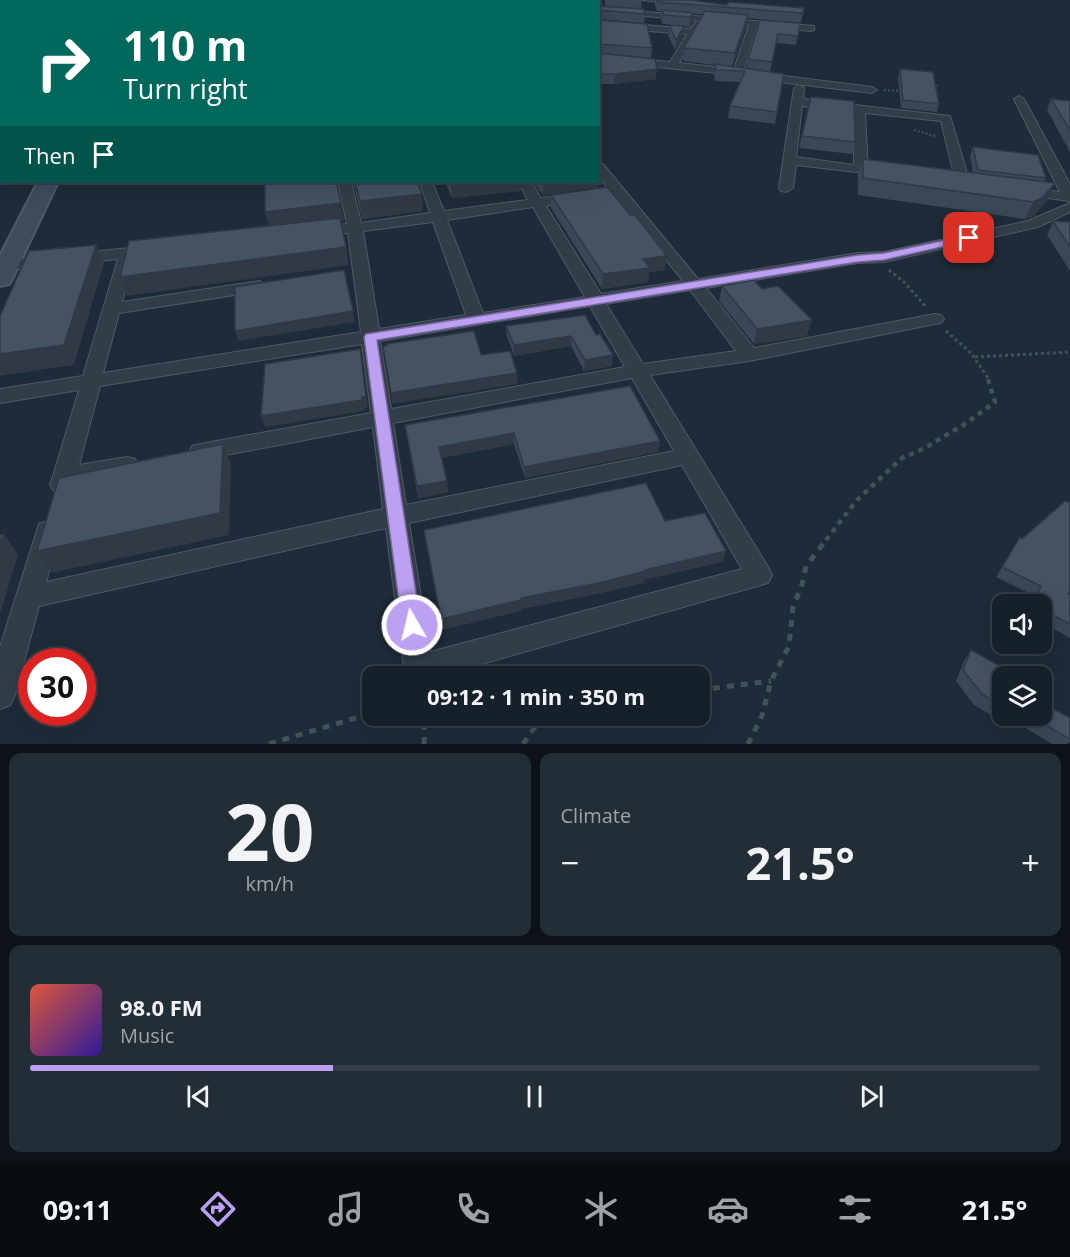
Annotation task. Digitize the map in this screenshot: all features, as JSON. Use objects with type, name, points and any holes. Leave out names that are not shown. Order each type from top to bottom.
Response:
[{"type":"street","points":[[647,0],[694,4]]},
{"type":"street","points":[[600,8],[701,15],[811,28]]},
{"type":"street","points":[[673,65],[701,15]]},
{"type":"street","points":[[738,72],[754,23]]},
{"type":"street","points":[[600,24],[692,32]]},
{"type":"street","points":[[600,58],[738,72],[744,75],[800,83],[872,90]]},
{"type":"street","points":[[786,188],[800,83]]},
{"type":"street","points":[[1018,99],[1070,197]]},
{"type":"street","points":[[797,102],[946,118],[964,183]]},
{"type":"street","points":[[790,160],[867,170],[859,108]]},
{"type":"street","points":[[600,169],[620,191],[749,355]]},
{"type":"street","points":[[0,241],[31,183]]},
{"type":"street","points":[[2,270],[47,183]]},
{"type":"street","points":[[344,183],[355,228],[355,272],[370,337],[418,666]]},
{"type":"street","points":[[426,183],[477,320]]},
{"type":"street","points":[[443,666],[759,575],[526,183]]},
{"type":"street","points":[[1011,189],[1070,197]]},
{"type":"street","points":[[298,234],[620,191]]},
{"type":"street","points":[[0,396],[858,258],[884,257],[1033,224],[1070,207]]},
{"type":"street","points":[[1033,224],[1061,227]]},
{"type":"street","points":[[2,270],[173,249]]},
{"type":"street","points":[[0,695],[127,254]]},
{"type":"street","points":[[112,309],[278,284]]},
{"type":"street","points":[[182,455],[637,371],[749,355],[935,319]]},
{"type":"street","points":[[29,597],[396,516],[688,456]]},
{"type":"street","points":[[64,476],[147,461]]},
{"type":"path","points":[[974,357],[1070,352]]},
{"type":"path","points":[[748,744],[762,716],[771,681],[789,646],[793,607],[807,566],[856,501],[902,458],[923,449],[995,402],[994,389],[980,362]]},
{"type":"path","points":[[710,689],[771,681]]},
{"type":"path","points":[[269,744],[316,728],[362,716]]},
{"type":"path","points":[[424,744],[425,726]]},
{"type":"path","points":[[523,744],[536,726]]},
{"type":"building","points":[[657,0],[689,0],[727,5],[729,2],[804,8],[803,13],[658,2]]},
{"type":"building","points":[[600,6],[644,9],[645,14],[600,10]]},
{"type":"building","points":[[662,10],[694,13],[690,17],[664,15]]},
{"type":"building","points":[[705,11],[748,15],[735,53],[684,48]]},
{"type":"building","points":[[600,20],[647,24],[652,48],[600,44]]},
{"type":"building","points":[[760,20],[800,23],[798,36],[778,34],[772,62],[748,59]]},
{"type":"building","points":[[669,25],[684,26],[676,40]]},
{"type":"building","points":[[600,53],[655,59],[657,69],[600,74]]},
{"type":"building","points":[[715,64],[784,74],[777,112],[730,106],[745,71],[716,70]]},
{"type":"building","points":[[900,69],[933,72],[939,104],[903,100]]},
{"type":"building","points":[[811,97],[854,101],[855,142],[802,136]]},
{"type":"building","points":[[1051,99],[1070,101],[1070,130]]},
{"type":"building","points":[[973,147],[1038,155],[1046,178],[978,170]]},
{"type":"building","points":[[863,159],[1055,183],[1042,198],[1033,202],[863,178]]},
{"type":"building","points":[[265,183],[336,183],[341,203],[265,212]]},
{"type":"building","points":[[355,183],[417,183],[422,194],[360,201]]},
{"type":"building","points":[[607,187],[630,215],[635,215],[667,256],[643,259],[650,268],[603,274],[551,195]]},
{"type":"building","points":[[340,218],[346,247],[120,277],[129,241]]},
{"type":"building","points":[[1053,221],[1070,222],[1070,247]]},
{"type":"building","points":[[96,245],[64,345],[0,354],[0,316],[29,251]]},
{"type":"building","points":[[344,270],[353,311],[235,331],[235,287]]},
{"type":"building","points":[[754,280],[762,289],[778,286],[812,320],[757,329],[722,286]]},
{"type":"building","points":[[585,315],[596,335],[600,334],[613,355],[585,360],[571,336],[514,345],[506,326]]},
{"type":"building","points":[[474,331],[481,355],[510,351],[517,373],[391,393],[383,346]]},
{"type":"building","points":[[360,349],[366,397],[362,397],[362,400],[261,416],[265,364]]},
{"type":"building","points":[[630,386],[660,441],[524,467],[514,433],[439,447],[447,481],[417,486],[405,425]]},
{"type":"building","points":[[223,444],[220,513],[37,551],[59,478]]},
{"type":"building","points":[[646,483],[665,521],[705,513],[726,551],[603,582],[521,598],[521,600],[441,619],[424,530]]},
{"type":"building","points":[[1065,501],[1070,503],[1070,590],[1068,594],[1070,595],[1070,624],[1052,615],[1052,594],[1037,594],[1041,586],[1002,567],[1020,537],[1022,539]]},
{"type":"building","points":[[971,650],[1000,666],[992,666],[992,700],[982,694],[963,670]]},
{"type":"building","points":[[1052,708],[1070,718],[1070,739],[1047,726],[1052,726]]},
{"type":"route","points":[[412,625],[370,337],[858,258],[884,257],[969,238]]}]
